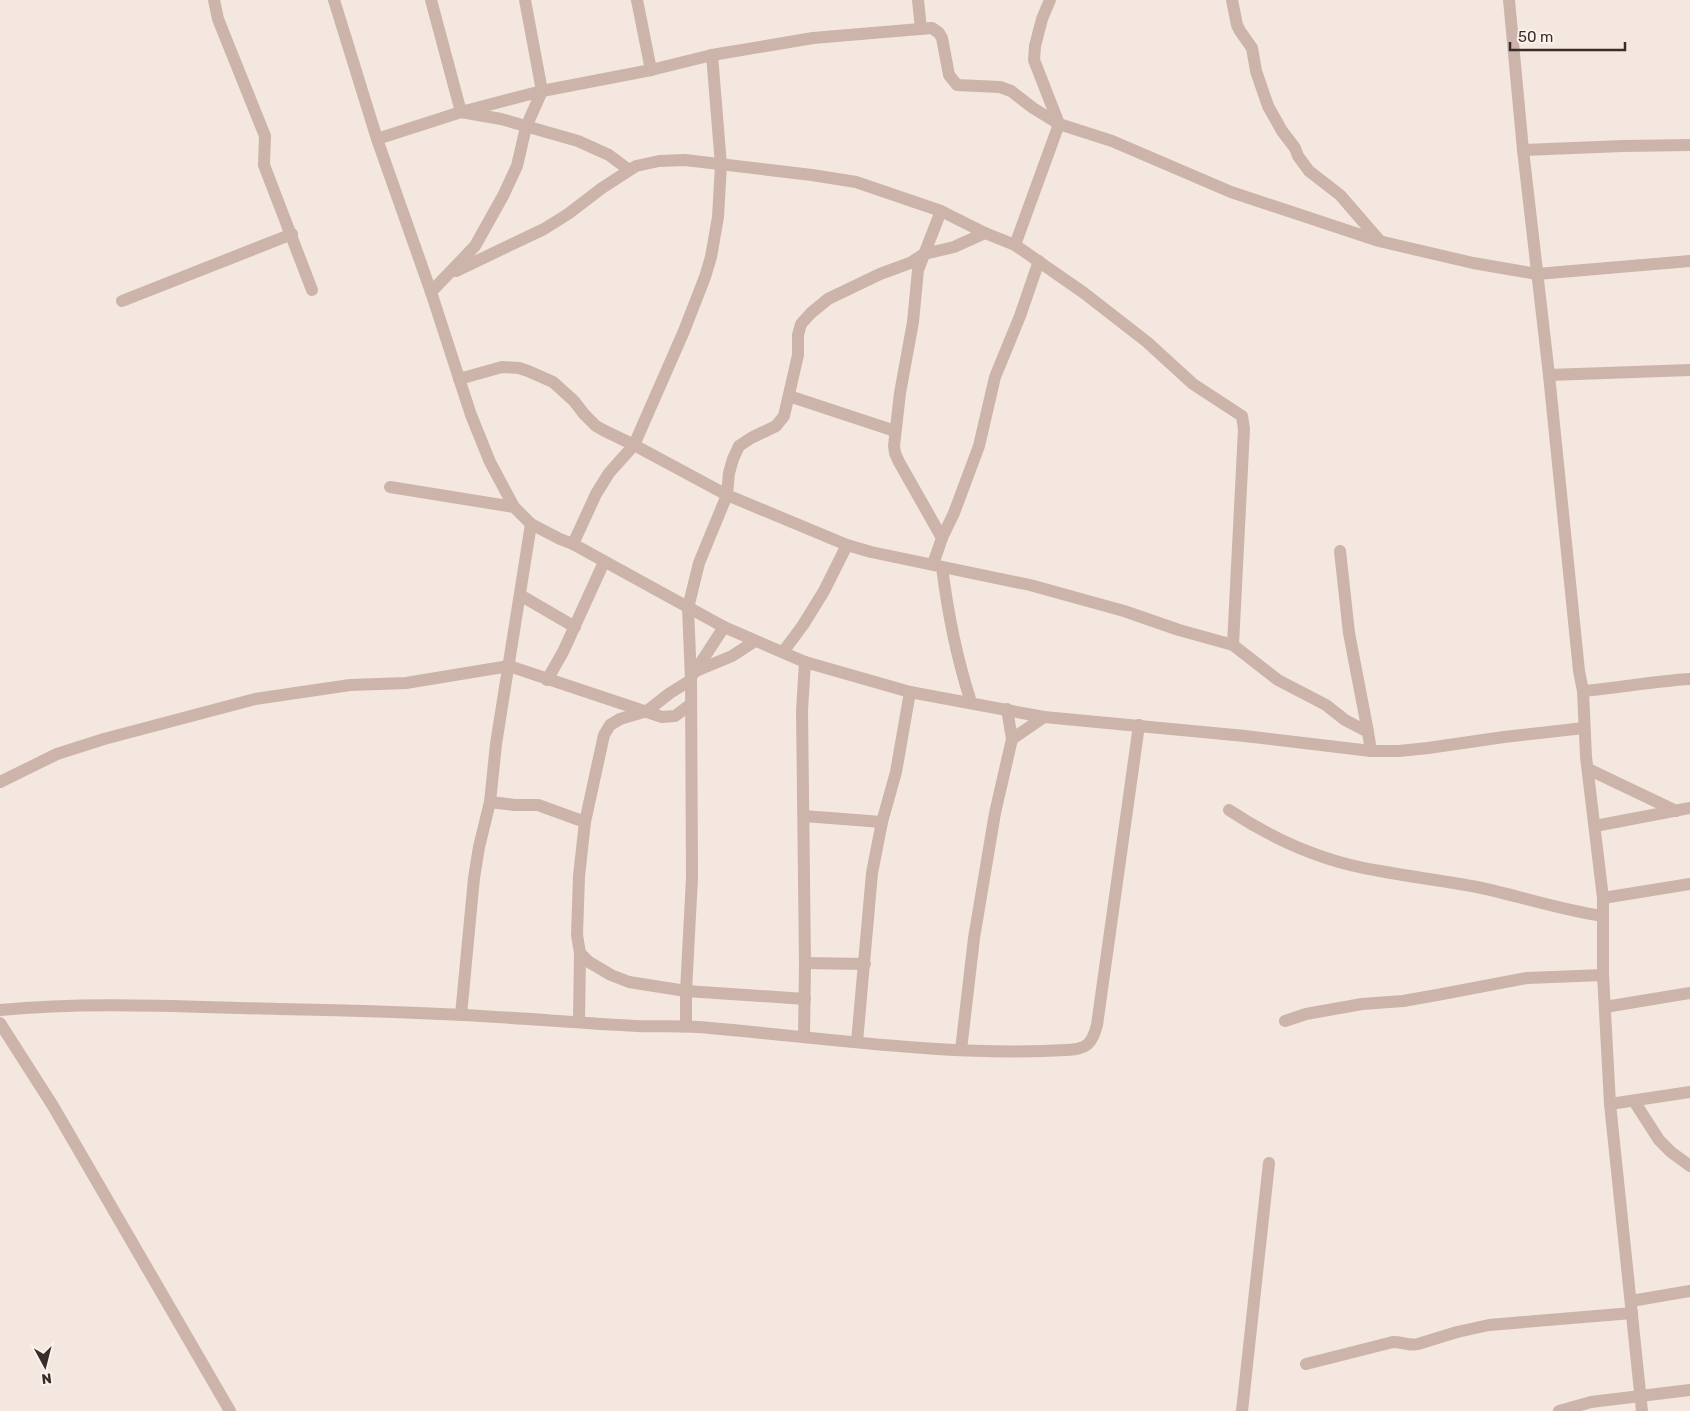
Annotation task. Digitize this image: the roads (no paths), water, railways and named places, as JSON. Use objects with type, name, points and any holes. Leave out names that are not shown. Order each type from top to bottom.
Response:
[{"type":"street","points":[[214,0],[218,19],[264,136],[264,165],[312,290]]},
{"type":"street","points":[[334,0],[377,139],[431,292],[471,415],[490,462],[514,507],[531,524],[574,544],[688,608],[755,641],[805,662],[910,692],[1044,717],[1245,736],[1371,751],[1428,748],[1584,728]]},
{"type":"street","points":[[431,0],[461,112]]},
{"type":"street","points":[[431,292],[474,246],[518,166],[526,127],[542,91],[525,0]]},
{"type":"street","points":[[637,0],[651,70]]},
{"type":"street","points":[[918,0],[921,29]]},
{"type":"street","points":[[1014,245],[1059,124],[1034,60],[1035,46],[1042,19],[1050,0]]},
{"type":"street","points":[[1232,0],[1240,32],[1252,48],[1259,80],[1268,106],[1282,131],[1296,148],[1298,156],[1310,171],[1340,195],[1379,241]]},
{"type":"street","points":[[1509,0],[1523,150],[1550,375],[1579,671],[1583,691],[1588,769],[1603,898],[1604,1007],[1610,1104],[1642,1411]]},
{"type":"street","points":[[377,139],[461,112],[542,91],[651,70],[712,55],[813,38],[932,28],[942,38],[949,75],[957,85],[1000,87],[1011,91],[1033,108],[1059,124],[1112,141],[1231,192],[1379,241],[1473,263],[1537,274],[1690,261]]},
{"type":"street","points":[[574,544],[599,489],[609,473],[634,445],[684,331],[711,257],[718,217],[722,165],[712,55]]},
{"type":"street","points":[[461,112],[501,119],[578,141],[609,155],[628,170]]},
{"type":"street","points":[[1523,150],[1690,145]]},
{"type":"street","points":[[447,275],[544,229],[568,214],[628,170],[636,166],[659,161],[685,160],[812,174],[856,182],[941,211],[1014,245],[1084,293],[1147,342],[1193,384],[1242,416],[1244,428],[1232,646]]},
{"type":"street","points":[[941,211],[924,254],[916,284],[913,322],[895,431],[895,453],[942,538]]},
{"type":"street","points":[[686,1026],[692,878],[690,704],[692,676],[688,608],[699,562],[727,495],[729,473],[733,459],[740,446],[751,438],[776,426],[784,416],[798,356],[798,335],[801,324],[811,313],[828,299],[880,274],[910,263],[924,254],[954,247],[985,233]]},
{"type":"street","points":[[122,301],[292,234]]},
{"type":"street","points":[[971,702],[958,661],[945,590],[938,566],[942,538],[954,513],[979,446],[996,377],[1039,261]]},
{"type":"street","points":[[459,379],[502,367],[519,368],[528,371],[553,382],[574,401],[596,426],[727,495],[847,545],[871,552],[1030,585],[1105,606],[1232,646],[1278,680],[1326,705],[1345,720],[1368,732]]},
{"type":"street","points":[[1550,375],[1690,370]]},
{"type":"street","points":[[789,396],[895,431]]},
{"type":"street","points":[[390,487],[514,507]]},
{"type":"street","points":[[462,1015],[474,878],[490,802],[496,744],[531,524]]},
{"type":"street","points":[[783,652],[803,625],[824,591],[847,545]]},
{"type":"street","points":[[1340,551],[1349,633],[1371,751]]},
{"type":"street","points":[[547,680],[564,652],[604,562]]},
{"type":"street","points":[[945,590],[959,571]]},
{"type":"street","points":[[520,595],[574,626]]},
{"type":"street","points":[[692,676],[724,627]]},
{"type":"street","points":[[579,1022],[580,953],[577,916],[584,822],[604,735],[610,725],[620,719],[646,711],[692,676],[732,656],[755,641]]},
{"type":"street","points":[[804,1037],[802,711],[805,662]]},
{"type":"street","points":[[0,782],[57,754],[104,739],[255,699],[350,685],[396,685],[509,666],[662,717],[670,718],[675,716],[690,704]]},
{"type":"street","points":[[1583,691],[1616,689],[1663,681],[1690,679]]},
{"type":"street","points":[[857,1042],[872,873],[882,822],[896,772],[910,692]]},
{"type":"street","points":[[961,1050],[977,918],[995,813],[1012,739],[1007,709]]},
{"type":"street","points":[[1012,739],[1044,717]]},
{"type":"street","points":[[0,1010],[76,1006],[462,1015],[638,1026],[686,1026],[961,1050],[1067,1050],[1082,1048],[1092,1041],[1097,1025],[1139,725]]},
{"type":"street","points":[[1588,769],[1676,811]]},
{"type":"street","points":[[490,802],[538,805],[584,822]]},
{"type":"street","points":[[1595,826],[1690,808]]},
{"type":"street","points":[[1229,810],[1272,836],[1340,862],[1380,872],[1406,874],[1485,889],[1575,912],[1604,916]]},
{"type":"street","points":[[804,816],[882,822]]},
{"type":"street","points":[[1603,898],[1690,884]]},
{"type":"street","points":[[580,953],[589,962],[622,980],[686,991],[805,999]]},
{"type":"street","points":[[805,963],[865,964]]},
{"type":"street","points":[[1285,1021],[1306,1014],[1354,1005],[1428,997],[1527,978],[1603,975]]},
{"type":"street","points":[[1604,1007],[1690,993]]},
{"type":"street","points":[[0,1023],[53,1106],[230,1411]]},
{"type":"street","points":[[1610,1104],[1690,1092]]},
{"type":"street","points":[[1634,1101],[1659,1140],[1690,1166]]},
{"type":"street","points":[[1242,1411],[1269,1163]]},
{"type":"street","points":[[1306,1364],[1393,1342],[1418,1344],[1489,1324],[1631,1307],[1690,1291]]},
{"type":"street","points":[[1559,1411],[1591,1402],[1690,1390]]}]
